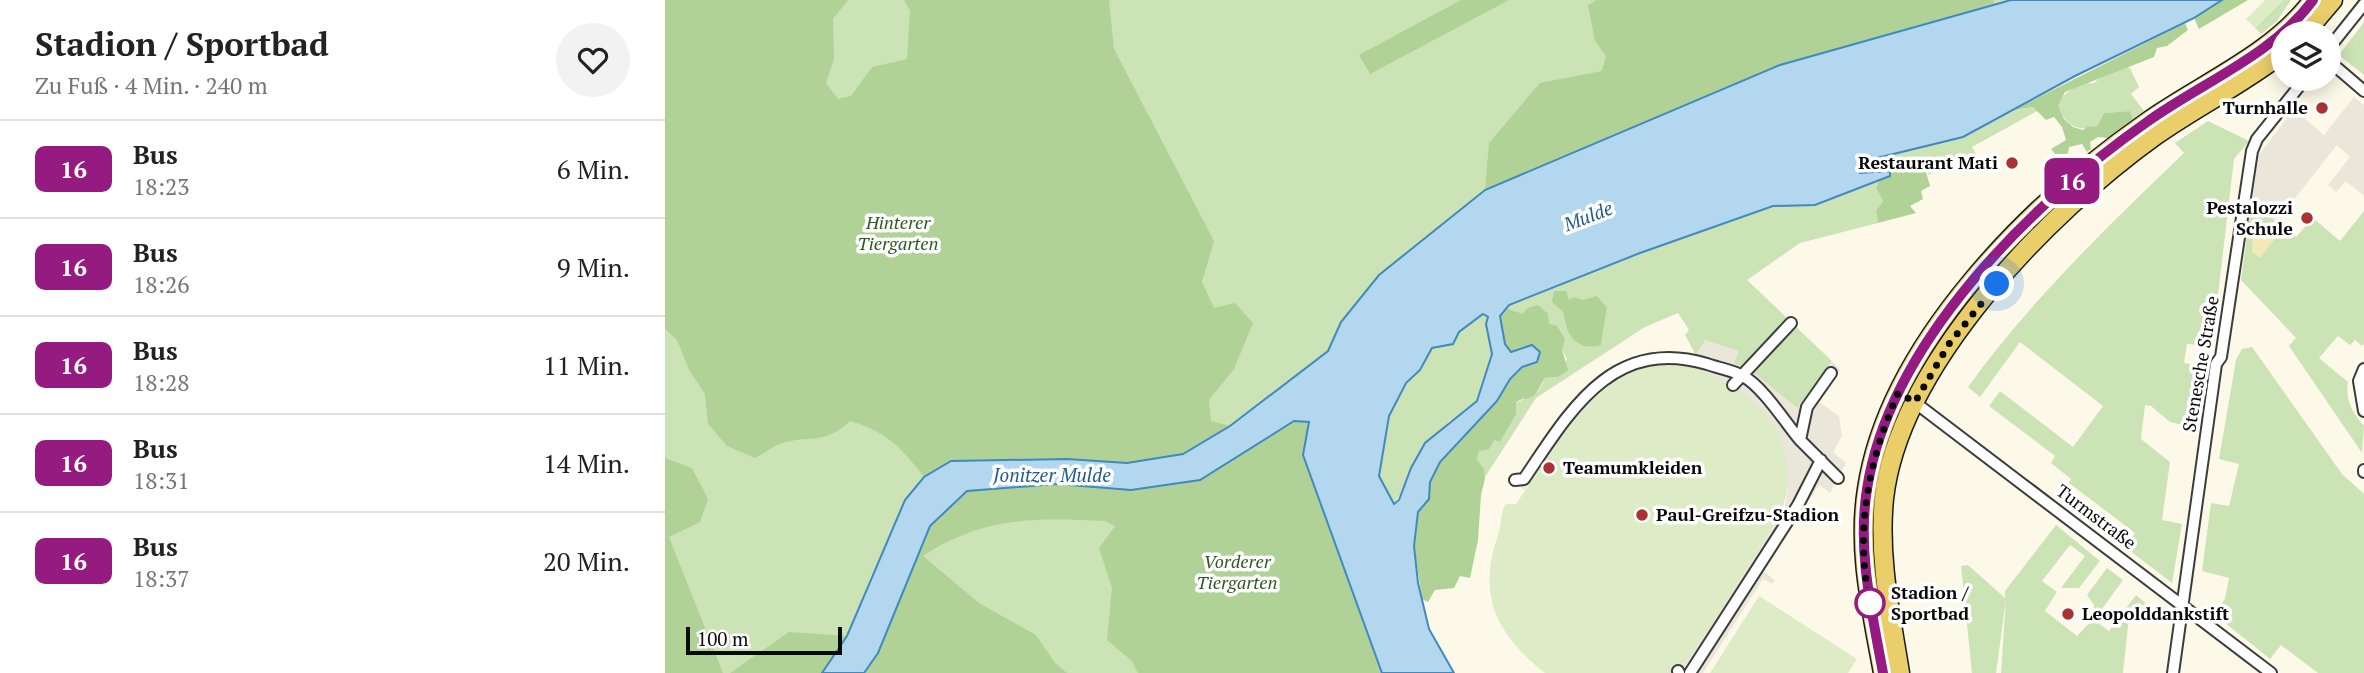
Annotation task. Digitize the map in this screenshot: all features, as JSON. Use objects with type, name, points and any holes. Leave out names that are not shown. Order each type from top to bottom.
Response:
[{"type":"main road","points":[[1883,673],[1869,598],[1864,526],[1872,463],[1898,393],[1942,322],[1993,260],[2048,202],[2144,124],[2269,43],[2313,0]]},
{"type":"main road","points":[[2315,21],[2333,0]]},
{"type":"main road","points":[[1900,673],[1884,567],[1883,522],[1891,464],[1915,402],[1949,344],[1979,305],[2044,232],[2152,138],[2271,60]]},
{"type":"street","points":[[2341,33],[2364,4]]},
{"type":"street","points":[[2341,71],[2364,91]]},
{"type":"street","name":"Stenesche Straße","points":[[2173,673],[2215,364],[2221,357],[2245,192],[2257,139],[2295,91]]},
{"type":"street","points":[[1733,385],[1791,323]]},
{"type":"street","points":[[1522,482],[1595,387],[1633,363],[1649,359],[1683,358],[1744,376],[1800,440],[1838,478]]},
{"type":"street","points":[[2364,369],[2359,381],[2360,401],[2364,411]]},
{"type":"street","points":[[1800,440],[1807,407],[1831,373]]},
{"type":"street","name":"Turmstraße","points":[[1898,393],[1915,402],[2271,673]]},
{"type":"street","points":[[1779,435],[1791,429]]},
{"type":"street","points":[[1690,673],[1821,460]]},
{"type":"green space","name":"Hinterer Tiergarten","points":[[665,0],[2011,0],[1341,322],[1328,351],[1230,426],[1067,459],[872,574],[847,636],[822,673],[665,673]]},
{"type":"green space","points":[[665,0],[848,0],[833,19],[834,59],[826,83],[838,99],[851,96],[872,67],[907,59],[910,11],[904,0],[1109,0],[1114,49],[1214,241],[1202,282],[1214,308],[1235,303],[1253,323],[1234,369],[1209,400],[1211,421],[1230,426],[1182,454],[1127,463],[1067,459],[951,461],[924,477],[892,442],[874,430],[850,421],[832,434],[780,444],[755,458],[727,446],[708,424],[705,394],[689,370],[677,340],[665,329]]},
{"type":"green space","points":[[1461,0],[1509,0],[1370,74],[1359,55]]},
{"type":"green space","points":[[1597,0],[1993,0],[1995,5],[1779,65],[1485,190],[1489,143],[1540,83],[1602,71],[1606,56],[1595,41],[1588,5]]},
{"type":"green space","points":[[2222,0],[2248,0],[2199,29],[2194,18]]},
{"type":"green space","points":[[2265,0],[2283,0],[2255,28],[2246,19]]},
{"type":"green space","points":[[2283,0],[2291,0],[2277,21],[2271,21],[2271,26],[2261,34],[2255,28]]},
{"type":"green space","points":[[2364,22],[2364,75],[2341,57],[2341,52]]},
{"type":"green space","points":[[2185,23],[2188,30],[2167,46],[2157,48],[2154,57],[2065,92],[2058,106],[2064,119],[2073,127],[2083,130],[2097,126],[2104,113],[2130,111],[2133,119],[2107,138],[2098,137],[2090,142],[2091,149],[2087,152],[2082,144],[2069,147],[2068,153],[2059,159],[2051,149],[2066,140],[2062,127],[2054,117],[2046,120],[2033,107],[2013,110]]},
{"type":"green space","points":[[2123,67],[2130,68],[2139,87],[2131,94],[2144,111],[2133,119],[2130,111],[2104,113],[2097,126],[2090,128],[2078,128],[2069,123],[2057,106],[2067,92],[2082,84],[2094,83]]},
{"type":"green space","points":[[2033,107],[2037,111],[1972,147],[1982,163],[1965,172],[1955,160],[1929,175],[1924,165],[1916,162],[1890,171],[1860,173],[1857,169],[1873,159],[1963,137],[2013,110]]},
{"type":"green space","points":[[2208,121],[2249,141],[2234,159],[2212,346],[2187,344],[2184,363],[2201,366],[2195,428],[2170,422],[2151,406],[2145,405],[2141,439],[2170,462],[2162,520],[2182,524],[2172,583],[2125,547],[2135,533],[2069,483],[2071,479],[2051,463],[2055,456],[1989,406],[2000,391],[2073,447],[2103,406],[2020,342],[1980,397],[1968,387],[2043,295],[2184,153],[2175,143]]},
{"type":"green space","points":[[1916,161],[1924,165],[1930,186],[1921,191],[1923,199],[1910,206],[1916,213],[1878,223],[1876,211],[1883,201],[1876,188],[1879,181],[1890,176],[1890,171]]},
{"type":"green space","points":[[1879,181],[1876,188],[1883,201],[1876,211],[1878,223],[1800,243],[1747,280],[1787,318],[1743,367],[1734,364],[1738,351],[1696,355],[1685,335],[1689,330],[1678,313],[1645,327],[1536,398],[1485,477],[1477,460],[1479,451],[1494,440],[1500,442],[1516,415],[1516,403],[1538,392],[1545,378],[1558,377],[1567,359],[1549,329],[1536,318],[1500,316],[1509,305],[1640,253],[1773,206],[1815,205]],"holes":[[[1607,308],[1601,345],[1565,325],[1563,312]]]},
{"type":"green space","points":[[2252,201],[2296,237],[2313,218],[2340,241],[2364,211],[2364,344],[2362,346],[2355,340],[2350,345],[2338,336],[2319,358],[2348,382],[2350,405],[2364,426],[2362,453],[2289,346],[2296,338],[2241,280]]},
{"type":"green space","points":[[1554,291],[1566,291],[1569,300],[1574,297],[1583,300],[1597,296],[1607,308],[1601,345],[1585,346],[1574,340],[1567,328],[1563,312],[1552,302]]},
{"type":"green space","points":[[1538,305],[1548,314],[1549,324],[1557,326],[1565,339],[1562,350],[1568,370],[1558,377],[1545,378],[1534,395],[1516,403],[1516,415],[1500,442],[1494,440],[1489,449],[1479,451],[1477,460],[1484,469],[1485,479],[1481,495],[1478,540],[1470,578],[1460,576],[1454,588],[1435,590],[1428,602],[1422,599],[1414,546],[1418,512],[1429,499],[1430,482],[1440,462],[1497,401],[1510,379],[1522,367],[1520,351],[1511,352],[1505,344],[1500,316],[1508,309],[1523,314],[1527,308]]},
{"type":"green space","points":[[1483,314],[1489,317],[1492,354],[1477,401],[1467,412],[1449,421],[1394,504],[1379,476],[1389,416],[1406,383],[1420,370],[1432,348],[1453,344],[1459,332]]},
{"type":"green space","points":[[1795,326],[1832,361],[1797,408],[1752,372]]},
{"type":"green space","points":[[2252,347],[2342,474],[2364,494],[2364,673],[2318,673],[2281,645],[2270,659],[2214,614],[2225,599],[2229,578],[2202,571],[2211,503],[2229,506],[2239,464],[2219,459],[2236,360],[2242,349]]},
{"type":"green space","name":"Paul-Greifzu-Stadion","points":[[1666,361],[1703,370],[1737,387],[1757,404],[1776,426],[1786,447],[1790,468],[1788,489],[1781,509],[1759,551],[1725,605],[1690,658],[1676,673],[1545,673],[1514,644],[1495,612],[1490,577],[1504,507],[1506,504],[1516,504],[1584,402],[1629,368]]},
{"type":"green space","name":"Vorderer Tiergarten","points":[[1294,421],[1309,422],[1303,455],[1382,673],[1138,673],[1132,661],[1107,640],[1112,588],[1099,548],[1115,526],[1105,521],[1033,520],[1011,522],[967,533],[923,556],[979,603],[1036,635],[1055,663],[1067,673],[864,673],[878,653],[930,526],[967,491],[1057,484],[1131,490],[1200,480]]},
{"type":"green space","name":"Vorderer Tiergarten","points":[[1307,440],[1382,673],[864,673],[930,526]]},
{"type":"green space","points":[[665,458],[692,468],[708,499],[700,522],[669,537],[723,673],[665,673]]},
{"type":"green space","points":[[2056,525],[2100,561],[2079,588],[2061,588],[2085,556],[2070,545],[2042,581],[2057,592],[2045,611],[2077,636],[2093,619],[2094,605],[2087,595],[2107,568],[2123,580],[2094,620],[2109,631],[2136,595],[2164,619],[2129,617],[2123,673],[2001,673],[2006,599],[1996,673],[1972,673],[1961,566],[1968,565],[2005,598],[2005,591]]},
{"type":"green space","points":[[1759,596],[1857,659],[1848,673],[1710,673]]},
{"type":"green space","points":[[789,632],[847,636],[822,673],[730,673]]},
{"type":"sand","points":[[2267,227],[2277,236],[2260,258],[2252,252],[2253,230]]},
{"type":"shaded area","points":[[2354,97],[2364,105],[2364,196],[2346,181],[2336,192],[2328,185],[2350,157],[2337,145],[2276,222],[2252,201],[2258,156],[2294,109],[2324,135]]},
{"type":"shaded area","points":[[1787,318],[1795,326],[1753,372],[1797,408],[1832,361],[1840,370],[1819,402],[1839,416],[1842,436],[1833,452],[1846,463],[1830,493],[1819,485],[1762,570],[1775,580],[1772,584],[1763,579],[1703,673],[1676,673],[1690,658],[1784,510],[1789,485],[1786,455],[1778,432],[1762,409],[1733,385],[1691,365],[1663,361],[1629,368],[1592,393],[1559,435],[1525,490],[1514,483],[1563,411],[1585,388],[1612,369],[1651,353],[1678,352],[1696,355],[1705,340],[1739,351],[1734,364],[1743,367]]},
{"type":"water","points":[[2011,0],[2222,0],[2194,18],[2075,76],[1963,137],[1873,159],[1857,169],[1860,173],[1890,171],[1890,176],[1815,205],[1773,206],[1640,253],[1509,305],[1500,316],[1505,344],[1511,352],[1532,345],[1540,352],[1537,362],[1522,367],[1510,379],[1497,401],[1440,462],[1430,482],[1429,499],[1418,512],[1414,546],[1418,583],[1429,629],[1454,673],[1382,673],[1303,455],[1309,422],[1294,421],[1200,480],[1131,490],[1057,484],[967,491],[930,526],[878,653],[864,673],[822,673],[847,636],[905,500],[924,477],[951,461],[1067,459],[1127,463],[1183,454],[1230,426],[1328,351],[1341,322],[1379,275],[1485,190],[1780,65]],"holes":[[[1483,314],[1488,317],[1486,324],[1492,354],[1477,401],[1425,443],[1411,468],[1399,500],[1394,504],[1379,476],[1389,416],[1406,383],[1420,370],[1432,348],[1453,344],[1459,332]]]},
{"type":"bus line","name":"16","points":[[1883,673],[1864,561],[1866,491],[1879,440],[1911,368],[1942,322],[1974,282],[2048,202],[2144,124],[2281,34],[2313,0]]},
{"type":"place","name":"Turnhalle","points":[[2322,108]]},
{"type":"place","name":"Restaurant Mati","points":[[2012,163]]},
{"type":"place","name":"Pestalozzi Schule","points":[[2307,218]]},
{"type":"place","name":"Teamumkleiden","points":[[1549,468]]},
{"type":"place","name":"Paul-Greifzu-Stadion","points":[[1642,515]]},
{"type":"place","name":"Stadion / Sportbad","points":[[1870,603]]},
{"type":"place","name":"Leopolddankstift","points":[[2068,614]]},
{"type":"route","points":[[1870,603],[1864,561],[1866,491],[1872,463],[1890,412],[1898,393],[1915,402],[1949,344],[1997,284]]},
{"type":"water label","name":"Mulde","points":[[1588,216]]},
{"type":"water label","name":"Jonitzer Mulde","points":[[1052,475]]}]
